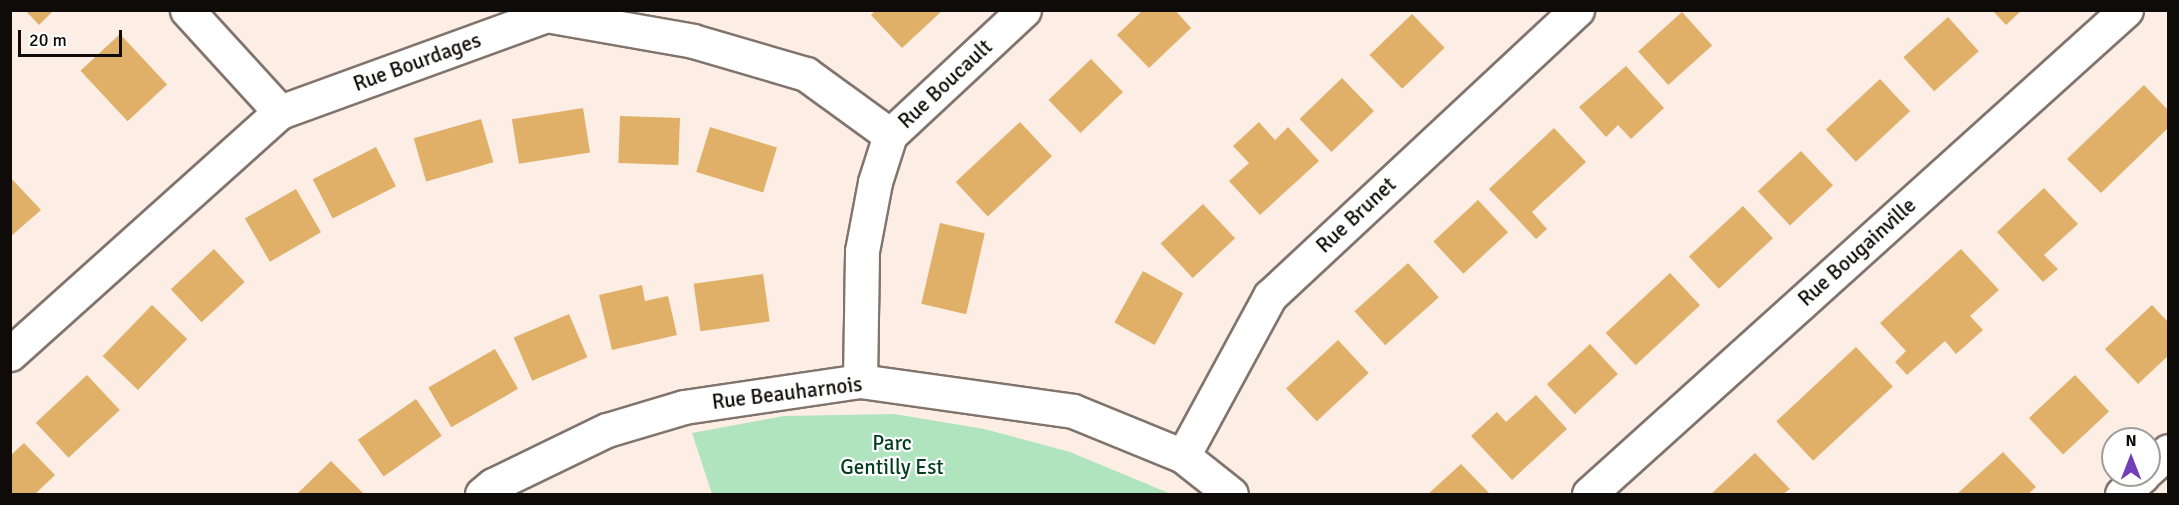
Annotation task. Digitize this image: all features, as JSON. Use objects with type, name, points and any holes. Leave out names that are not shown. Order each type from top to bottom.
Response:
[{"type":"street","points":[[187,10],[280,112]]},
{"type":"street","name":"Rue Boucault","points":[[860,381],[862,251],[875,182],[890,135],[1024,10]]},
{"type":"street","name":"Rue Brunet","points":[[1183,456],[1270,296],[1577,10]]},
{"type":"street","name":"Rue Bougainville","points":[[1589,495],[2126,10]]},
{"type":"street","name":"Rue Bourdages","points":[[13,346],[280,112],[545,13],[693,41],[806,74],[890,135]]},
{"type":"street","name":"Rue Beauharnois","points":[[490,491],[607,430],[684,407],[860,381],[1073,411],[1183,456],[1231,495]]},
{"type":"green space","name":"Parc Gentilly Est","points":[[894,414],[984,429],[1070,452],[1171,494],[712,494],[692,433],[784,416]]},
{"type":"building","points":[[25,10],[54,10],[39,25]]},
{"type":"building","points":[[876,10],[943,10],[902,48],[871,15]]},
{"type":"building","points":[[1143,10],[1175,10],[1191,28],[1149,68],[1117,35]]},
{"type":"building","points":[[1992,10],[2022,10],[2006,25]]},
{"type":"building","points":[[1682,12],[1712,45],[1668,85],[1638,51]]},
{"type":"building","points":[[1412,14],[1445,48],[1402,89],[1370,55]]},
{"type":"building","points":[[1948,17],[1979,51],[1934,91],[1903,57]]},
{"type":"building","points":[[120,34],[167,84],[128,121],[81,71]]},
{"type":"building","points":[[1091,59],[1123,92],[1081,133],[1049,100]]},
{"type":"building","points":[[1626,66],[1664,108],[1631,139],[1618,125],[1606,137],[1579,107]]},
{"type":"building","points":[[1342,78],[1374,111],[1332,152],[1300,119]]},
{"type":"building","points":[[1880,79],[1910,111],[1856,162],[1826,129]]},
{"type":"building","points":[[2144,85],[2168,110],[2168,128],[2101,193],[2067,159]]},
{"type":"building","points":[[583,108],[590,152],[519,164],[512,119]]},
{"type":"building","points":[[620,116],[680,118],[678,165],[618,163]]},
{"type":"building","points":[[481,119],[493,162],[426,182],[414,138]]},
{"type":"building","points":[[1020,122],[1052,156],[988,216],[956,182]]},
{"type":"building","points":[[1259,122],[1275,140],[1288,127],[1319,161],[1260,215],[1229,181],[1249,163],[1233,146]]},
{"type":"building","points":[[710,127],[777,147],[763,192],[696,172]]},
{"type":"building","points":[[1554,128],[1586,162],[1532,212],[1547,229],[1536,239],[1489,189]]},
{"type":"building","points":[[376,147],[396,186],[333,218],[313,179]]},
{"type":"building","points":[[1801,151],[1833,185],[1790,226],[1758,191]]},
{"type":"building","points":[[10,177],[41,210],[10,237]]},
{"type":"building","points":[[2044,188],[2078,224],[2044,255],[2058,269],[2043,282],[1997,232]]},
{"type":"building","points":[[296,189],[321,232],[270,262],[245,218]]},
{"type":"building","points":[[1478,200],[1508,232],[1463,274],[1433,242]]},
{"type":"building","points":[[1203,204],[1235,238],[1193,278],[1161,244]]},
{"type":"building","points":[[1743,206],[1773,238],[1719,289],[1689,256]]},
{"type":"building","points":[[940,223],[985,233],[966,314],[921,304]]},
{"type":"building","points":[[214,249],[245,282],[202,322],[171,289]]},
{"type":"building","points":[[1961,249],[1999,290],[1970,316],[1983,330],[1956,354],[1945,341],[1907,375],[1895,362],[1906,351],[1880,323]]},
{"type":"building","points":[[1408,263],[1439,297],[1385,345],[1354,311]]},
{"type":"building","points":[[1143,271],[1183,293],[1155,345],[1114,323]]},
{"type":"building","points":[[1670,273],[1700,305],[1636,365],[1606,333]]},
{"type":"building","points":[[763,274],[770,322],[700,331],[694,284]]},
{"type":"building","points":[[642,285],[645,301],[668,296],[677,335],[612,350],[599,295]]},
{"type":"building","points":[[152,305],[187,339],[138,390],[103,356]]},
{"type":"building","points":[[2152,305],[2168,322],[2168,356],[2138,384],[2105,349]]},
{"type":"building","points":[[569,314],[587,357],[532,381],[514,337]]},
{"type":"building","points":[[1338,340],[1369,373],[1317,421],[1286,388]]},
{"type":"building","points":[[1590,344],[1618,374],[1575,414],[1547,384]]},
{"type":"building","points":[[1856,347],[1893,386],[1813,461],[1776,421]]},
{"type":"building","points":[[495,349],[518,389],[451,427],[428,388]]},
{"type":"building","points":[[87,375],[120,410],[69,458],[36,423]]},
{"type":"building","points":[[2075,375],[2109,412],[2063,455],[2029,418]]},
{"type":"building","points":[[1536,395],[1567,429],[1512,480],[1471,436],[1497,412],[1506,422]]},
{"type":"building","points":[[416,399],[442,436],[384,477],[358,440]]},
{"type":"building","points":[[24,443],[55,475],[35,494],[10,494],[10,456]]},
{"type":"building","points":[[2003,452],[2036,487],[2028,494],[1957,494]]},
{"type":"building","points":[[1755,453],[1790,489],[1783,494],[1711,494]]},
{"type":"building","points":[[331,461],[364,494],[297,494]]},
{"type":"building","points":[[1461,464],[1490,494],[1428,494]]}]
